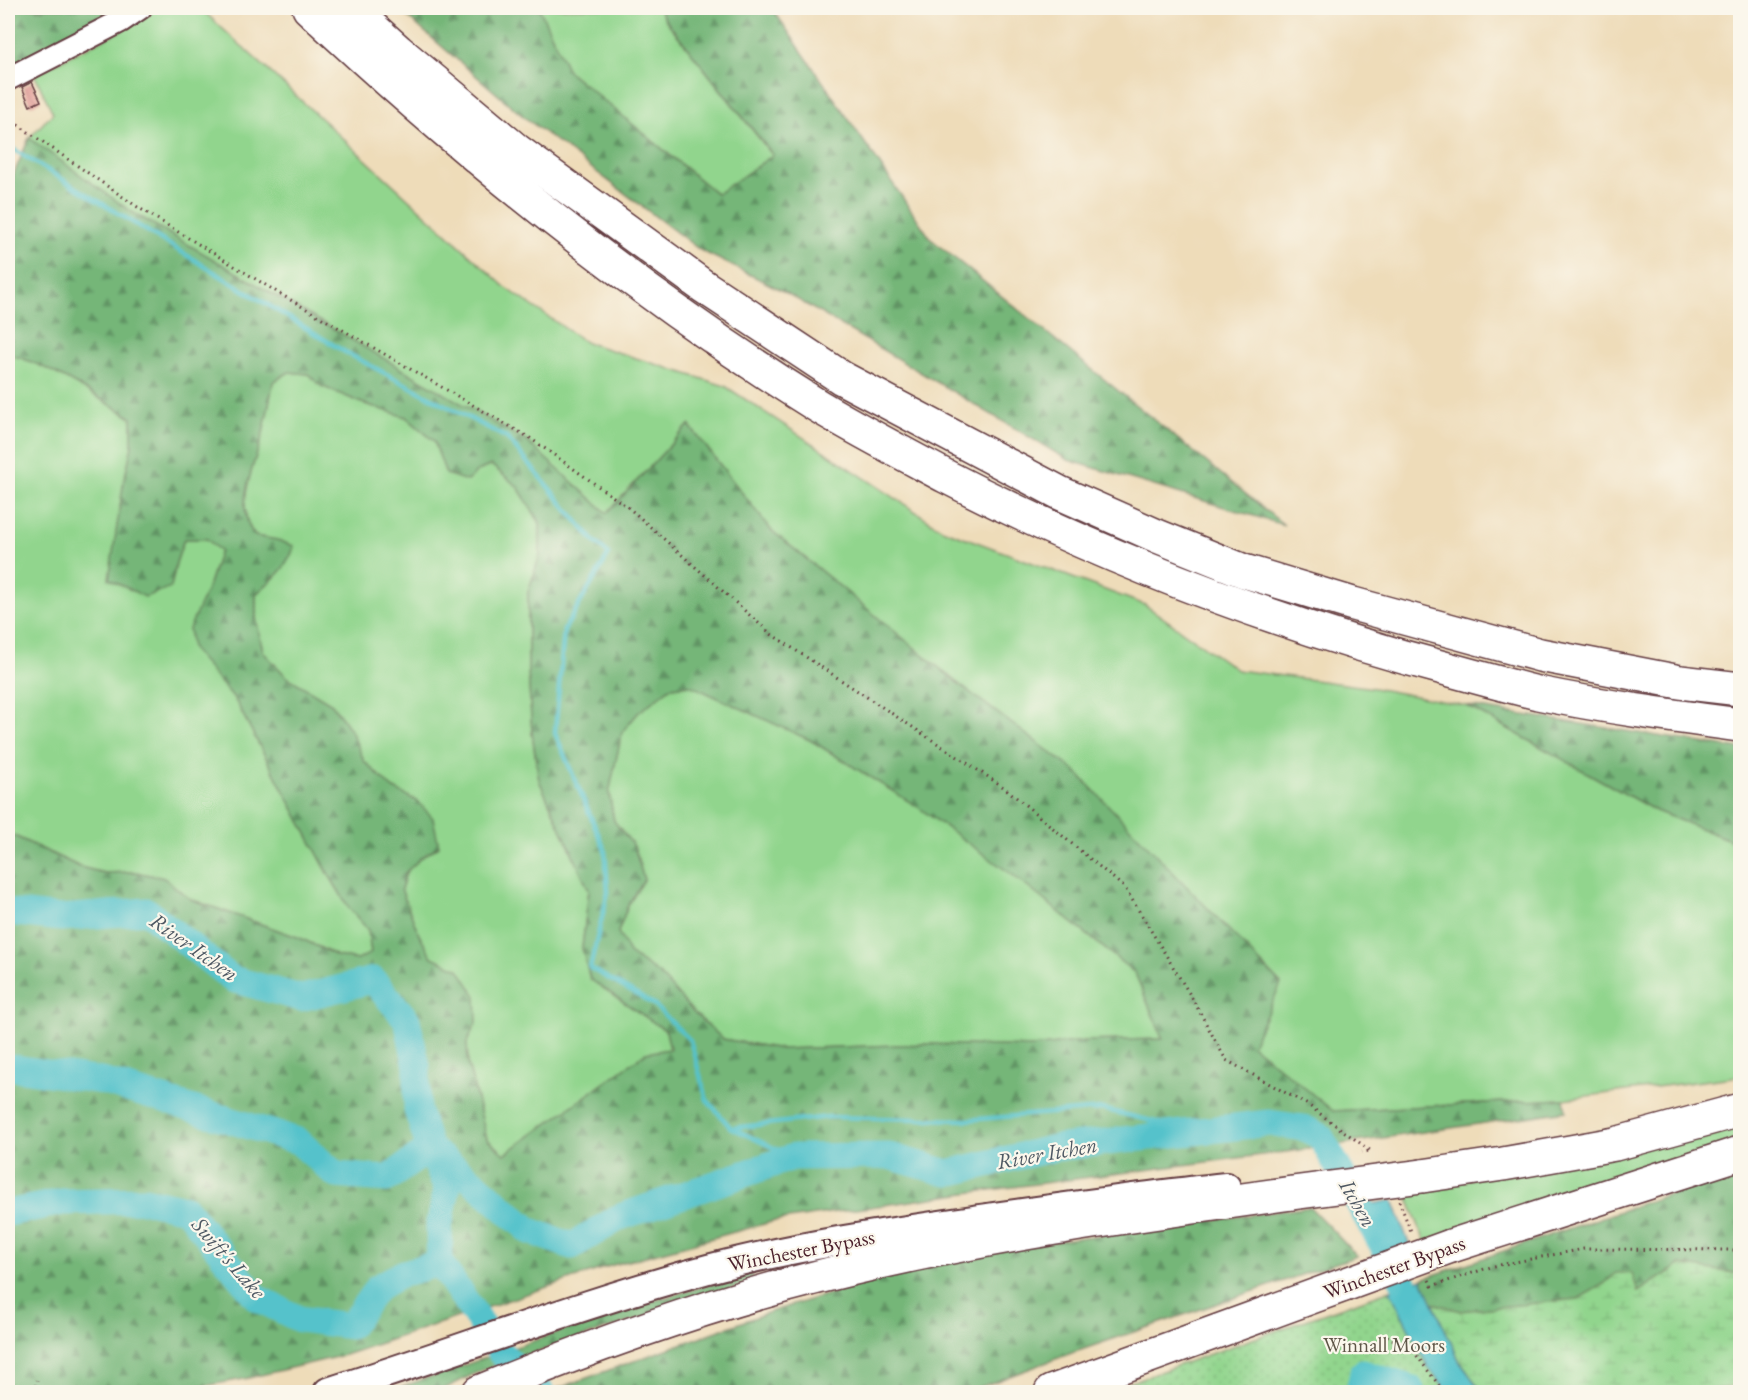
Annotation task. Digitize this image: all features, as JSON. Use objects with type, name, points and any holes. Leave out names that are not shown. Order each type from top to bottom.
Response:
[{"type":"highway","points":[[309,8],[370,65],[532,201],[635,280],[712,335],[819,406],[904,454],[1012,510],[1145,570],[1271,617],[1395,655],[1536,692],[1636,711],[1740,725]]},
{"type":"highway","points":[[350,8],[516,150],[703,286],[842,378],[1060,493],[1156,536],[1244,571],[1353,604],[1540,655],[1680,682],[1740,689]]},
{"type":"highway","points":[[479,1392],[560,1359],[732,1300],[880,1262],[1013,1234],[1292,1187],[1409,1185],[1484,1167],[1615,1144],[1740,1110]]},
{"type":"highway","name":"Winchester Bypass","points":[[1051,1392],[1451,1246],[1740,1153]]},
{"type":"main road","name":"Winchester Bypass","points":[[328,1392],[620,1294],[710,1269],[856,1238],[1068,1205],[1292,1187]]},
{"type":"street","points":[[8,79],[121,21],[140,8]]},
{"type":"path","points":[[8,118],[139,208],[282,295],[530,438],[629,508],[771,634],[1005,788],[1125,888],[1192,998],[1226,1060],[1308,1105],[1375,1155]]},
{"type":"path","points":[[1369,1161],[1362,1152],[1371,1151]]},
{"type":"path","points":[[1409,1185],[1412,1235]]},
{"type":"path","points":[[1428,1275],[1431,1286],[1494,1266],[1584,1249],[1740,1250]]},
{"type":"path","points":[[1386,1336],[1414,1352],[1444,1392]]},
{"type":"path","points":[[33,1392],[37,1380]]},
{"type":"path","points":[[1365,1389],[1382,1392]]},
{"type":"green space","points":[[8,8],[119,8],[8,67]]},
{"type":"green space","points":[[155,8],[200,8],[505,287],[585,342],[725,386],[942,529],[1145,605],[1237,670],[1374,688],[1467,706],[1656,811],[1740,844],[1740,1076],[1564,1099],[1333,1111],[1251,1045],[1075,771],[960,685],[771,530],[689,425],[607,513],[526,441],[132,212],[29,138],[53,113],[34,74],[132,25]]},
{"type":"green space","points":[[397,8],[539,8],[568,71],[717,194],[773,155],[665,19],[659,8],[772,8],[931,239],[1284,525],[1068,460],[785,292],[700,250],[524,117]]},
{"type":"green space","points":[[539,8],[659,8],[665,19],[773,156],[717,194],[568,71]]},
{"type":"green space","points":[[29,138],[132,212],[526,441],[607,513],[689,425],[771,530],[960,685],[1075,771],[1281,984],[1252,1045],[1333,1111],[1564,1099],[1566,1111],[1301,1150],[966,1193],[775,1221],[613,1265],[345,1355],[244,1379],[176,1391],[37,1392],[8,1388],[8,833],[80,867],[104,873],[135,872],[164,878],[190,899],[300,938],[337,956],[357,960],[371,953],[368,930],[349,908],[329,875],[234,698],[192,649],[189,629],[208,587],[220,551],[207,539],[184,539],[171,587],[145,597],[109,579],[123,486],[132,446],[132,418],[53,372],[8,355],[8,188]],"holes":[[[289,372],[308,374],[321,386],[362,403],[406,417],[434,441],[446,474],[467,481],[478,471],[491,465],[518,487],[540,523],[540,555],[528,592],[528,670],[532,733],[539,780],[589,890],[582,948],[590,979],[666,1031],[670,1049],[646,1053],[505,1154],[487,1139],[468,1064],[467,1042],[477,1021],[476,996],[459,969],[432,957],[419,935],[401,889],[406,872],[422,857],[439,846],[433,818],[417,801],[392,788],[364,761],[352,733],[332,704],[287,677],[263,652],[256,618],[256,594],[284,567],[294,546],[255,536],[248,525],[245,499],[263,433],[273,382]],[[690,685],[812,741],[915,805],[1014,876],[1135,973],[1163,1039],[1085,1041],[1032,1047],[930,1044],[781,1049],[723,1039],[693,1012],[660,975],[629,953],[618,932],[628,905],[644,880],[634,846],[614,821],[609,793],[622,732],[638,713],[671,687]]]},
{"type":"green space","points":[[8,355],[53,372],[132,418],[132,446],[123,486],[171,587],[184,539],[207,539],[220,551],[208,587],[211,672],[234,698],[329,875],[349,908],[368,930],[371,954],[357,960],[337,956],[300,938],[190,899],[164,878],[135,872],[104,873],[80,867],[8,833]]},
{"type":"green space","points":[[289,372],[308,374],[322,386],[362,403],[406,417],[434,441],[446,474],[467,481],[478,471],[491,465],[518,487],[540,523],[540,555],[528,592],[528,670],[532,733],[539,780],[589,890],[582,948],[590,979],[666,1031],[670,1049],[646,1053],[505,1154],[487,1139],[468,1064],[467,1042],[477,1020],[459,969],[432,957],[419,935],[401,889],[406,872],[422,857],[439,846],[417,801],[392,788],[364,761],[352,733],[332,704],[287,677],[263,652],[256,618],[256,594],[275,577],[277,540],[255,536],[248,525],[245,499],[263,433],[273,382]]},
{"type":"green space","points":[[690,685],[812,741],[915,805],[1014,876],[1135,973],[1163,1039],[1085,1041],[1032,1047],[930,1044],[781,1049],[723,1039],[693,1012],[660,975],[629,953],[618,932],[628,905],[644,880],[634,846],[614,821],[609,792],[622,732],[638,713],[671,687]]},
{"type":"green space","points":[[1467,706],[1740,749],[1740,844],[1656,811]]},
{"type":"green space","points":[[1740,1121],[1740,1140],[1425,1242],[1406,1193]]},
{"type":"green space","points":[[1740,1170],[1740,1274],[1680,1265],[1637,1293],[1616,1273],[1604,1284],[1578,1299],[1461,1311],[1432,1303],[1422,1279]]},
{"type":"green space","points":[[1310,1207],[1357,1256],[1069,1354],[967,1392],[548,1392],[770,1312],[940,1260],[1070,1239]]},
{"type":"green space","points":[[1680,1265],[1740,1274],[1740,1386],[1699,1392],[1482,1392],[1460,1362],[1432,1303],[1461,1311],[1578,1299],[1604,1284],[1616,1273],[1632,1273],[1638,1292]]},
{"type":"green space","points":[[751,1273],[755,1281],[482,1370],[438,1392],[387,1392],[625,1309]]},
{"type":"green space","name":"Winnall Moors","points":[[1405,1285],[1474,1392],[1103,1392]]},
{"type":"water","points":[[1393,1200],[1411,1249],[1378,1260],[1355,1207]]},
{"type":"water","points":[[1422,1279],[1460,1362],[1482,1392],[1448,1392],[1428,1367],[1390,1291]]},
{"type":"building","points":[[32,82],[41,101],[30,106],[22,87]]},
{"type":"waterway","points":[[8,146],[345,352],[507,438],[593,540],[609,554],[564,630],[555,733],[605,850],[608,892],[590,968],[653,1004],[690,1040],[707,1100],[731,1128],[829,1117],[966,1120],[1102,1109],[1194,1131]]},
{"type":"waterway","name":"River Itchen","points":[[8,912],[61,918],[147,911],[232,979],[301,998],[373,980],[407,1020],[417,1066],[417,1110],[447,1189],[439,1227],[440,1263]]},
{"type":"waterway","name":"River Itchen","points":[[8,1067],[102,1081],[298,1141],[336,1175],[387,1179],[430,1149]]},
{"type":"waterway","name":"River Itchen","points":[[430,1149],[476,1184],[530,1231],[572,1246],[620,1217],[793,1157],[889,1156],[948,1173],[1055,1148],[1269,1123],[1304,1128],[1320,1136],[1423,1316]]},
{"type":"waterway","name":"River Itchen","points":[[734,1129],[793,1157]]},
{"type":"waterway","name":"Swift's Lake","points":[[8,1213],[62,1202],[144,1200],[186,1209],[257,1298],[299,1319],[350,1326],[378,1287],[404,1273],[440,1263],[501,1353],[541,1392]]},
{"type":"waterway","name":"Swift's Lake","points":[[1359,1392],[1363,1373],[1410,1388],[1412,1392]]},
{"type":"water label","name":"Itchen","points":[[1358,1203]]}]
